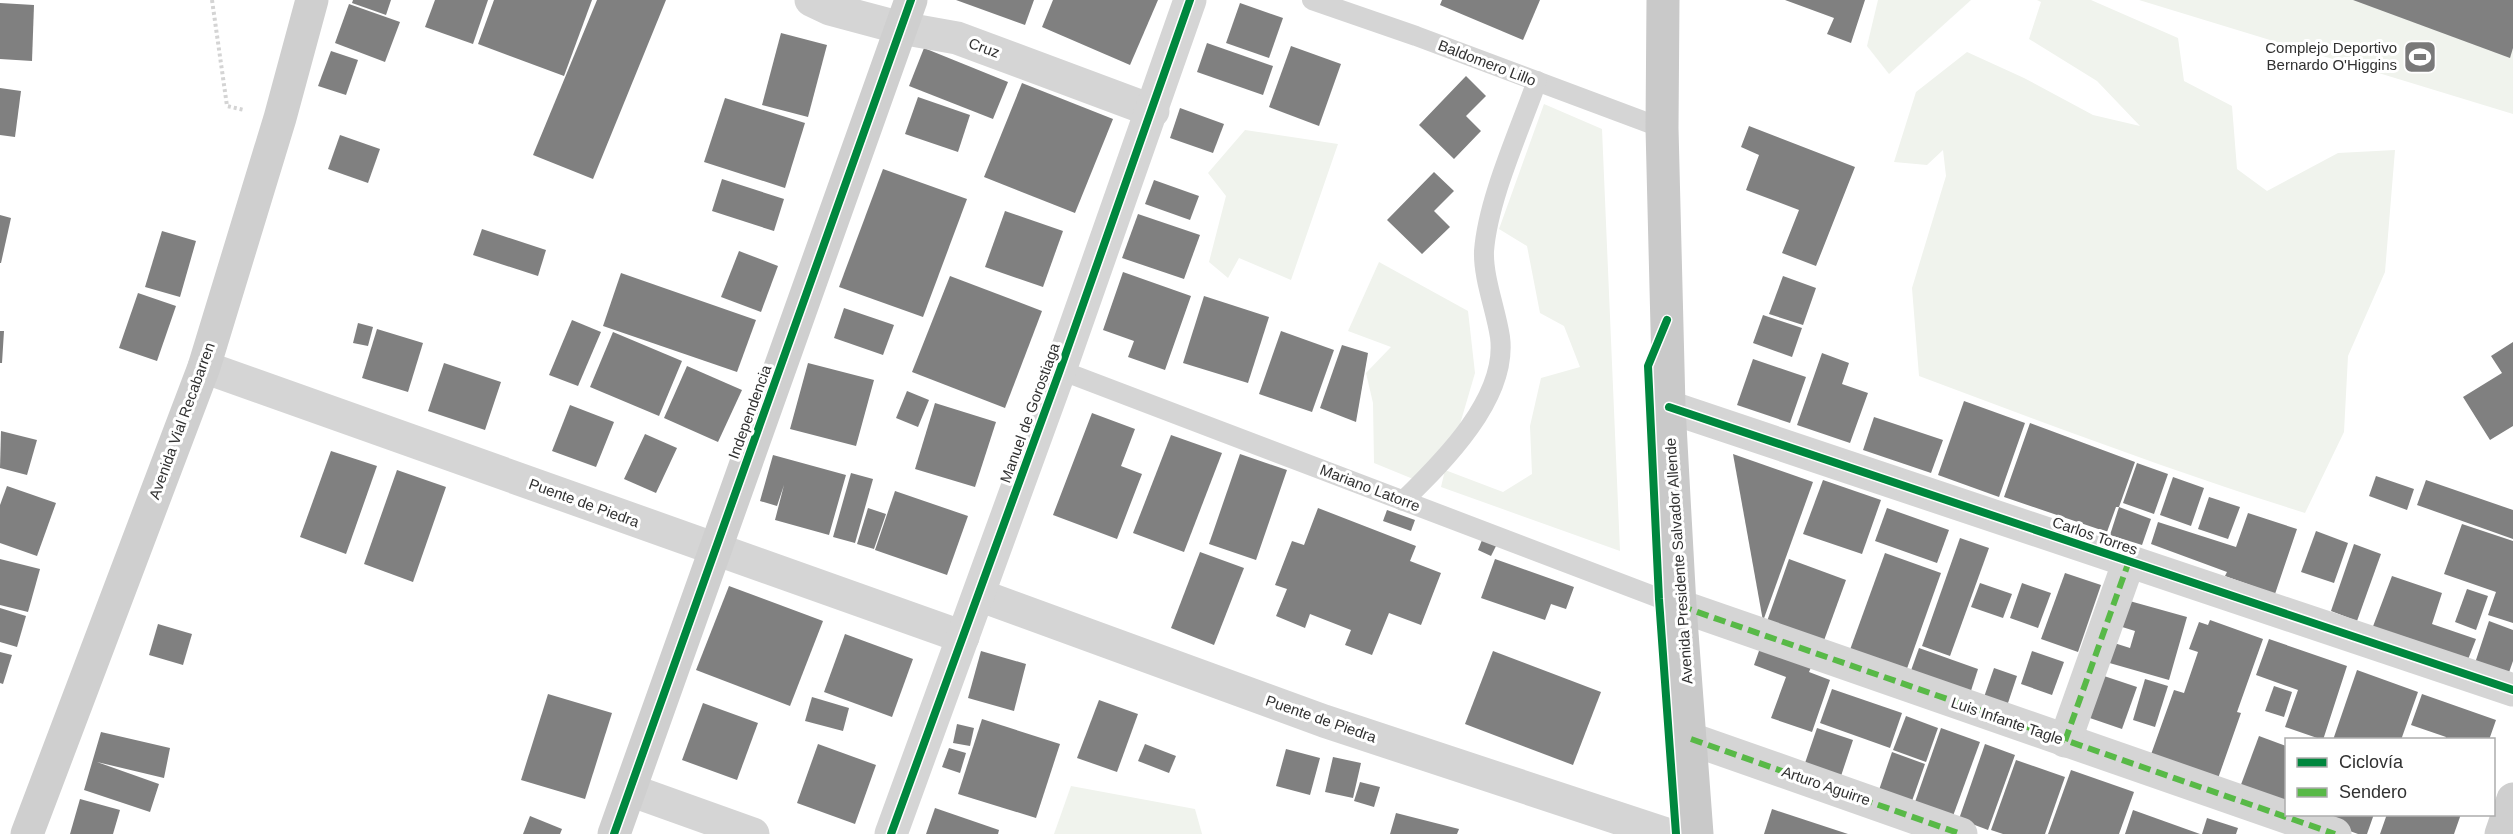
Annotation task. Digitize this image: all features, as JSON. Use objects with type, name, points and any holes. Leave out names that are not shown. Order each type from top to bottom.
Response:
[{"type":"main road","name":"Avenida Vial Recabarren","points":[[27,834],[204,367],[280,118],[312,0]]},
{"type":"main road","name":"Avenida Presidente Salvador Allende","points":[[1663,0],[1662,128],[1669,407],[1680,606],[1697,834]]},
{"type":"main road","name":"Independencia","points":[[614,834],[906,14]]},
{"type":"main road","points":[[2501,834],[2513,799]]},
{"type":"street","name":"Cruz","points":[[811,0],[830,9],[906,14],[957,38],[1153,111]]},
{"type":"street","name":"Manuel de Gorostiaga","points":[[891,834],[1153,111],[1190,0]]},
{"type":"street","name":"Puente de Piedra","points":[[204,367],[963,637]]},
{"type":"street","name":"Carlos Torres","points":[[1669,407],[2513,690]]},
{"type":"street","points":[[2065,741],[2128,561]]},
{"type":"street","name":"Puente de Piedra","points":[[979,595],[1324,721],[1666,834]]},
{"type":"street","name":"Luis Infante Tagle","points":[[1680,606],[2335,834]]},
{"type":"street","name":"Arturo Aguirre","points":[[1691,739],[1961,834]]},
{"type":"street","points":[[630,790],[753,834]]},
{"type":"lane","name":"Baldomero Lillo","points":[[1312,0],[1662,128]]},
{"type":"lane","points":[[1403,501],[1449,456],[1482,408],[1497,371],[1500,339],[1484,254],[1489,216],[1537,81]]},
{"type":"lane","name":"Mariano Latorre","points":[[1060,370],[1680,606]]},
{"type":"path","points":[[212,0],[227,106],[280,118]]},
{"type":"shaded area","points":[[1878,0],[1971,0],[1889,74],[1867,46]]},
{"type":"shaded area","points":[[2037,0],[2091,0],[2178,38],[2184,81],[2232,106],[2237,169],[2267,191],[2338,153],[2395,150],[2385,272],[2348,356],[2344,432],[2305,513],[2063,430],[1919,376],[1912,288],[1946,176],[1943,150],[1927,165],[1894,162],[1916,92],[1967,52],[2024,78],[2093,115],[2140,126],[2097,81],[2029,39],[2041,2]]},
{"type":"shaded area","name":"Complejo Deportivo Bernardo O'Higgins","points":[[2139,0],[2513,0],[2513,114]]},
{"type":"shaded area","points":[[1544,104],[1602,129],[1620,551],[1441,487],[1445,470],[1503,492],[1532,474],[1530,426],[1541,378],[1580,367],[1564,326],[1540,313],[1527,246],[1499,229]]},
{"type":"shaded area","points":[[1245,130],[1338,144],[1291,280],[1239,258],[1228,278],[1209,262],[1226,196],[1208,173]]},
{"type":"shaded area","points":[[1379,262],[1468,311],[1475,373],[1458,431],[1418,481],[1374,463],[1373,403],[1366,373],[1391,347],[1348,331]]},
{"type":"shaded area","points":[[1071,786],[1195,809],[1202,834],[1054,834]]},
{"type":"building","points":[[353,0],[391,0],[386,15],[352,3]]},
{"type":"building","points":[[435,0],[488,0],[473,44],[425,27]]},
{"type":"building","points":[[494,0],[592,0],[564,76],[478,44]]},
{"type":"building","points":[[597,0],[666,0],[593,179],[533,155]]},
{"type":"building","points":[[956,0],[1034,0],[1025,25]]},
{"type":"building","points":[[1053,0],[1158,0],[1130,65],[1042,27]]},
{"type":"building","points":[[1442,0],[1540,0],[1523,40],[1440,5]]},
{"type":"building","points":[[1785,0],[1865,0],[1851,43],[1827,34],[1834,18]]},
{"type":"building","points":[[2353,0],[2513,0],[2513,48],[2510,58]]},
{"type":"building","points":[[0,3],[34,5],[32,61],[0,59]]},
{"type":"building","points":[[1240,3],[1283,18],[1269,58],[1226,43]]},
{"type":"building","points":[[349,4],[400,22],[385,62],[335,43]]},
{"type":"building","points":[[781,33],[827,45],[808,117],[762,105]]},
{"type":"building","points":[[1207,43],[1273,66],[1263,95],[1197,72]]},
{"type":"building","points":[[1291,46],[1341,64],[1319,126],[1269,107]]},
{"type":"building","points":[[924,48],[1008,82],[993,119],[909,86]]},
{"type":"building","points":[[331,51],[358,60],[346,95],[318,86]]},
{"type":"building","points":[[1466,76],[1486,96],[1466,116],[1481,131],[1454,159],[1419,125]]},
{"type":"building","points":[[1022,83],[1113,119],[1075,213],[984,177]]},
{"type":"building","points":[[0,88],[21,91],[15,137],[0,135]]},
{"type":"building","points":[[918,97],[970,115],[958,152],[905,134]]},
{"type":"building","points":[[725,98],[805,123],[785,188],[704,162]]},
{"type":"building","points":[[1180,108],[1224,124],[1213,153],[1170,138]]},
{"type":"building","points":[[1749,126],[1855,167],[1816,266],[1782,253],[1799,210],[1746,190],[1759,155],[1741,147]]},
{"type":"building","points":[[340,135],[380,149],[368,183],[328,169]]},
{"type":"building","points":[[883,169],[967,199],[923,317],[839,287]]},
{"type":"building","points":[[1434,172],[1454,191],[1434,211],[1450,227],[1422,254],[1387,220]]},
{"type":"building","points":[[722,179],[784,199],[774,231],[712,211]]},
{"type":"building","points":[[1154,180],[1199,196],[1190,220],[1145,204]]},
{"type":"building","points":[[1005,211],[1063,231],[1043,287],[985,267]]},
{"type":"building","points":[[1138,214],[1200,235],[1184,279],[1122,258]]},
{"type":"building","points":[[0,215],[11,218],[1,263],[0,263]]},
{"type":"building","points":[[482,229],[546,250],[538,276],[473,255]]},
{"type":"building","points":[[162,231],[196,241],[180,297],[145,287]]},
{"type":"building","points":[[739,251],[778,266],[761,312],[721,297]]},
{"type":"building","points":[[1123,272],[1191,296],[1165,370],[1128,357],[1134,341],[1103,330]]},
{"type":"building","points":[[621,273],[756,320],[737,372],[603,326]]},
{"type":"building","points":[[950,276],[1042,311],[1005,408],[912,372]]},
{"type":"building","points":[[1783,276],[1816,288],[1803,325],[1769,314]]},
{"type":"building","points":[[138,293],[176,306],[157,361],[119,348]]},
{"type":"building","points":[[1204,296],[1269,317],[1248,383],[1183,363]]},
{"type":"building","points":[[844,308],[894,325],[883,355],[834,338]]},
{"type":"building","points":[[1763,315],[1802,328],[1792,357],[1753,343]]},
{"type":"building","points":[[572,320],[601,332],[578,386],[549,375]]},
{"type":"building","points":[[358,323],[373,327],[368,346],[353,343]]},
{"type":"building","points":[[377,329],[423,343],[408,392],[362,378]]},
{"type":"building","points":[[0,331],[4,331],[2,363],[0,363]]},
{"type":"building","points":[[1281,331],[1334,350],[1312,412],[1259,394]]},
{"type":"building","points":[[613,332],[682,361],[659,416],[590,387]]},
{"type":"building","points":[[2513,342],[2513,426],[2490,440],[2463,397],[2502,373],[2491,356]]},
{"type":"building","points":[[1342,345],[1368,353],[1356,422],[1320,408]]},
{"type":"building","points":[[1822,353],[1849,363],[1842,384],[1868,393],[1850,443],[1797,425]]},
{"type":"building","points":[[1753,359],[1806,377],[1790,423],[1737,405]]},
{"type":"building","points":[[444,363],[501,382],[485,430],[428,411]]},
{"type":"building","points":[[808,363],[874,380],[856,446],[790,429]]},
{"type":"building","points":[[687,366],[742,390],[718,442],[664,418]]},
{"type":"building","points":[[907,391],[929,400],[918,427],[896,418]]},
{"type":"building","points":[[1964,401],[2025,423],[1999,497],[1938,475]]},
{"type":"building","points":[[935,403],[996,422],[975,487],[915,469]]},
{"type":"building","points":[[570,405],[614,422],[596,467],[552,451]]},
{"type":"building","points":[[1092,413],[1135,429],[1121,466],[1142,474],[1117,539],[1053,515]]},
{"type":"building","points":[[1874,417],[1943,440],[1931,473],[1863,450]]},
{"type":"building","points":[[2030,423],[2135,462],[2119,507],[2116,507],[2107,532],[2004,497]]},
{"type":"building","points":[[1,431],[37,440],[27,475],[0,468]]},
{"type":"building","points":[[645,434],[677,448],[656,493],[624,479]]},
{"type":"building","points":[[1171,435],[1222,453],[1184,552],[1133,533]]},
{"type":"building","points":[[331,451],[377,466],[346,554],[300,537]]},
{"type":"building","points":[[1240,454],[1287,470],[1256,560],[1209,544]]},
{"type":"building","points":[[1733,454],[1813,482],[1763,621]]},
{"type":"building","points":[[773,455],[846,475],[829,535],[775,520],[784,485],[777,506],[760,501]]},
{"type":"building","points":[[2137,463],[2168,474],[2154,514],[2123,503]]},
{"type":"building","points":[[397,470],[446,487],[413,582],[364,564]]},
{"type":"building","points":[[851,473],[873,479],[855,543],[833,537]]},
{"type":"building","points":[[2376,476],[2414,489],[2407,510],[2369,496]]},
{"type":"building","points":[[2173,477],[2204,488],[2191,526],[2160,515]]},
{"type":"building","points":[[1823,480],[1881,500],[1862,554],[1803,534]]},
{"type":"building","points":[[2426,480],[2513,510],[2513,539],[2417,505]]},
{"type":"building","points":[[7,486],[56,503],[37,556],[0,543],[0,505]]},
{"type":"building","points":[[895,491],[968,516],[947,575],[875,550]]},
{"type":"building","points":[[2209,497],[2240,507],[2228,539],[2198,529]]},
{"type":"building","points":[[2119,507],[2151,519],[2142,545],[2110,535]]},
{"type":"building","points":[[868,508],[886,514],[874,549],[857,544]]},
{"type":"building","points":[[1318,508],[1416,546],[1410,561],[1441,573],[1421,625],[1389,613],[1372,655],[1345,645],[1351,630],[1310,614],[1305,628],[1276,616],[1287,589],[1275,585],[1292,541],[1304,545]]},
{"type":"building","points":[[1887,508],[1949,530],[1937,563],[1875,541]]},
{"type":"building","points":[[1387,510],[1415,520],[1411,531],[1383,521]]},
{"type":"building","points":[[2248,513],[2297,529],[2275,594],[2225,576],[2227,572],[2151,544],[2158,522],[2236,547]]},
{"type":"building","points":[[2462,524],[2513,541],[2513,623],[2488,615],[2496,592],[2444,574]]},
{"type":"building","points":[[2316,531],[2348,543],[2334,583],[2301,572]]},
{"type":"building","points":[[1960,538],[1989,548],[1950,656],[1922,646]]},
{"type":"building","points":[[1482,540],[1496,546],[1491,556],[1478,550]]},
{"type":"building","points":[[2354,544],[2381,554],[2357,621],[2331,611]]},
{"type":"building","points":[[1200,552],[1244,568],[1214,645],[1171,628]]},
{"type":"building","points":[[1885,553],[1941,573],[1904,677],[1847,658]]},
{"type":"building","points":[[0,559],[40,569],[28,612],[0,605]]},
{"type":"building","points":[[1495,559],[1574,587],[1566,609],[1551,604],[1545,620],[1481,598]]},
{"type":"building","points":[[1789,559],[1846,580],[1822,646],[1765,627]]},
{"type":"building","points":[[2065,573],[2101,585],[2078,652],[2041,639]]},
{"type":"building","points":[[2392,576],[2442,593],[2432,624],[2476,639],[2467,662],[2372,629]]},
{"type":"building","points":[[1980,583],[2012,594],[2003,618],[1971,607]]},
{"type":"building","points":[[2022,583],[2051,593],[2038,628],[2010,618]]},
{"type":"building","points":[[729,586],[823,621],[790,706],[696,670]]},
{"type":"building","points":[[2467,589],[2488,596],[2476,630],[2455,622]]},
{"type":"building","points":[[2126,600],[2187,617],[2169,680],[2106,662],[2111,642],[2130,648],[2135,631],[2119,626]]},
{"type":"building","points":[[0,608],[26,616],[17,647],[0,642]]},
{"type":"building","points":[[2210,620],[2263,639],[2237,712],[2241,713],[2216,784],[2149,760],[2174,690],[2184,693],[2198,652],[2189,649],[2199,622],[2208,625]]},
{"type":"building","points":[[2489,621],[2513,630],[2513,661],[2506,681],[2473,669]]},
{"type":"building","points":[[158,624],[192,634],[183,665],[149,655]]},
{"type":"building","points":[[845,634],[913,659],[892,717],[824,692]]},
{"type":"building","points":[[2269,639],[2347,666],[2324,738],[2285,727],[2298,690],[2256,675]]},
{"type":"building","points":[[1760,648],[1812,665],[1809,672],[1830,680],[1812,732],[1771,718],[1786,677],[1754,665]]},
{"type":"building","points":[[1919,648],[1978,669],[1968,700],[1908,679]]},
{"type":"building","points":[[981,651],[1026,664],[1014,711],[968,698]]},
{"type":"building","points":[[1493,651],[1601,692],[1573,765],[1465,724]]},
{"type":"building","points":[[2032,651],[2064,662],[2052,695],[2021,684]]},
{"type":"building","points":[[0,652],[12,655],[3,684],[0,683]]},
{"type":"building","points":[[1994,668],[2017,676],[2005,712],[1982,703]]},
{"type":"building","points":[[2357,670],[2418,692],[2402,738],[2334,738]]},
{"type":"building","points":[[2098,674],[2137,687],[2122,729],[2084,716]]},
{"type":"building","points":[[2145,679],[2168,686],[2155,727],[2133,720]]},
{"type":"building","points":[[2274,686],[2292,692],[2284,717],[2265,711]]},
{"type":"building","points":[[1832,689],[1902,713],[1890,748],[1820,723]]},
{"type":"building","points":[[548,694],[612,713],[585,799],[521,780]]},
{"type":"building","points":[[2422,694],[2496,720],[2490,738],[2446,738],[2411,725]]},
{"type":"building","points":[[812,697],[849,708],[843,731],[805,721]]},
{"type":"building","points":[[1099,700],[1138,714],[1117,772],[1077,758]]},
{"type":"building","points":[[703,703],[758,723],[737,780],[682,760]]},
{"type":"building","points":[[1906,716],[1938,728],[1926,762],[1893,750]]},
{"type":"building","points":[[982,719],[1060,744],[1036,818],[958,794]]},
{"type":"building","points":[[957,724],[974,728],[970,746],[953,743]]},
{"type":"building","points":[[1817,728],[1853,740],[1840,779],[1804,766]]},
{"type":"building","points":[[1941,728],[1980,742],[1953,816],[1915,802]]},
{"type":"building","points":[[101,732],[170,748],[164,778],[97,762],[159,784],[150,812],[84,790]]},
{"type":"building","points":[[2259,736],[2285,746],[2285,807],[2239,790]]},
{"type":"building","points":[[818,744],[876,765],[855,824],[797,803]]},
{"type":"building","points":[[1145,744],[1176,756],[1169,773],[1138,761]]},
{"type":"building","points":[[1985,744],[2015,755],[1988,830],[1959,819]]},
{"type":"building","points":[[949,748],[966,753],[960,773],[942,767]]},
{"type":"building","points":[[1286,749],[1320,758],[1310,795],[1276,786]]},
{"type":"building","points":[[1892,752],[1925,764],[1912,801],[1879,790]]},
{"type":"building","points":[[1333,757],[1361,763],[1353,798],[1325,792]]},
{"type":"building","points":[[2016,760],[2065,777],[2045,834],[2003,834],[1991,830]]},
{"type":"building","points":[[2071,770],[2134,792],[2119,834],[2048,834]]},
{"type":"building","points":[[1360,782],[1380,787],[1374,807],[1354,801]]},
{"type":"building","points":[[80,799],[120,810],[113,834],[70,834]]},
{"type":"building","points":[[935,808],[999,830],[998,834],[926,834]]},
{"type":"building","points":[[1772,809],[1848,834],[1764,834]]},
{"type":"building","points":[[2133,810],[2200,834],[2125,834]]},
{"type":"building","points":[[1396,813],[1459,829],[1457,834],[1390,834]]},
{"type":"building","points":[[530,816],[562,829],[560,834],[523,834]]},
{"type":"building","points":[[2308,816],[2373,816],[2367,834],[2358,834]]},
{"type":"building","points":[[2386,816],[2460,816],[2454,834],[2380,834]]},
{"type":"building","points":[[2207,818],[2238,828],[2236,834],[2202,834]]},
{"type":"marked path","points":[[2065,741],[2129,561]]},
{"type":"marked path","points":[[1680,606],[2335,834]]},
{"type":"marked path","points":[[1691,739],[1961,834]]},
{"type":"cycle path","points":[[614,834],[911,0]]},
{"type":"cycle path","points":[[891,834],[1060,370],[1190,0]]},
{"type":"cycle path","points":[[1667,320],[1648,366],[1659,599],[1676,834]]},
{"type":"cycle path","points":[[1669,407],[2513,690]]},
{"type":"place","name":"Complejo Deportivo Bernardo O'Higgins","points":[[2420,57]]}]
